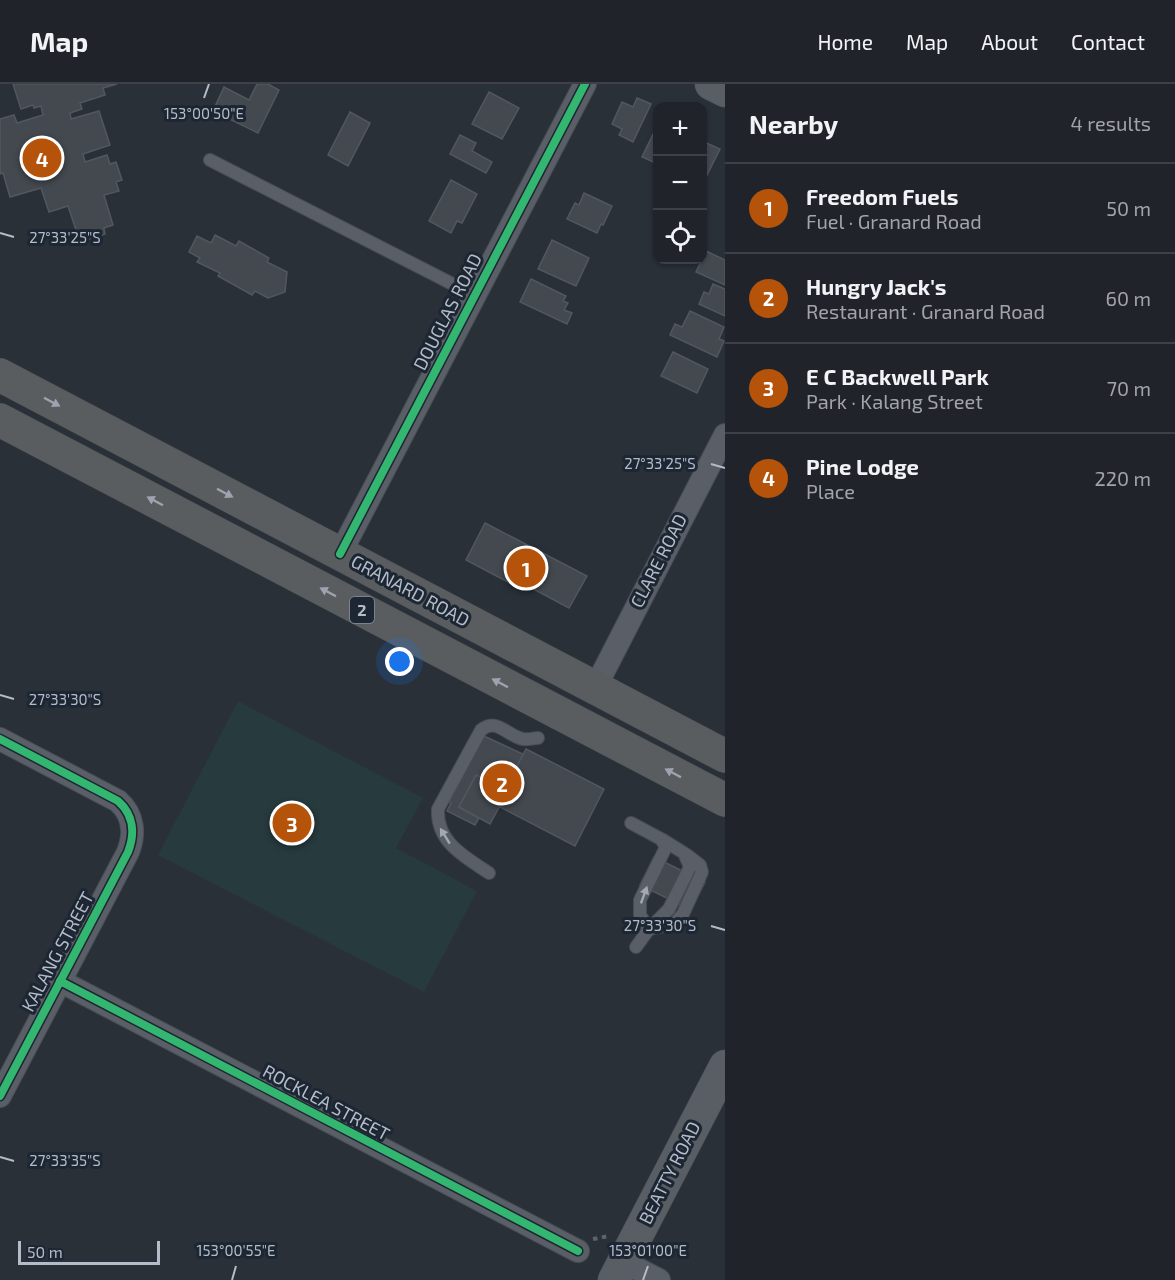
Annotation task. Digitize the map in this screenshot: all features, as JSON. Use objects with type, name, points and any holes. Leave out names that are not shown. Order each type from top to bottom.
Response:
[{"type":"highway","name":"GRANARD ROAD","points":[[0,375],[725,756]]},
{"type":"highway","name":"2","points":[[0,420],[725,800]]},
{"type":"main road","name":"BEATTY ROAD","points":[[619,1271],[725,1066]]},
{"type":"street","name":"DOUGLAS ROAD","points":[[340,554],[585,84]]},
{"type":"street","name":"CLARE ROAD","points":[[595,688],[725,435]]},
{"type":"street","name":"KALANG STREET","points":[[0,739],[118,801],[123,805],[131,820],[133,836],[128,852],[60,981],[8,1059],[0,1096]]},
{"type":"street","name":"ROCKLEA STREET","points":[[60,981],[578,1251]]},
{"type":"street","points":[[619,1271],[659,1280]]},
{"type":"lane","points":[[210,160],[474,295]]},
{"type":"lane","points":[[489,873],[454,849],[442,834],[437,820],[438,809],[481,730],[488,725],[494,725],[523,739],[538,738]]},
{"type":"lane","points":[[631,823],[684,853],[690,867],[669,909],[636,946]]},
{"type":"lane","points":[[649,929],[640,915],[640,900],[666,847],[661,839]]},
{"type":"green space","points":[[238,701],[423,798],[396,848],[477,891],[424,992],[158,855]]},
{"type":"building","points":[[13,84],[117,84],[103,88],[105,95],[80,103],[82,109],[70,113],[71,119],[99,111],[110,145],[83,154],[85,162],[107,155],[110,164],[116,162],[122,180],[116,182],[119,191],[104,195],[113,225],[104,228],[105,234],[89,239],[88,233],[78,236],[68,206],[49,212],[41,188],[10,197],[3,173],[0,174],[0,119],[14,115],[17,123],[43,115],[41,106],[34,108],[33,105],[21,109]]},
{"type":"building","points":[[257,84],[268,84],[279,90],[258,133],[213,111],[224,87],[249,100]]},
{"type":"building","points":[[489,92],[519,108],[502,139],[472,124]]},
{"type":"building","points":[[637,98],[651,104],[633,142],[619,135],[622,129],[612,124],[622,102],[633,107]]},
{"type":"building","points":[[350,112],[370,123],[348,166],[328,155]]},
{"type":"building","points":[[653,134],[653,162],[642,157]]},
{"type":"building","points":[[460,135],[476,143],[472,151],[492,162],[486,173],[450,154]]},
{"type":"building","points":[[707,143],[720,149],[707,175]]},
{"type":"building","points":[[451,180],[477,194],[462,223],[457,221],[451,233],[429,221]]},
{"type":"building","points":[[584,193],[612,206],[597,233],[567,219],[575,203],[579,205]]},
{"type":"building","points":[[215,235],[236,246],[239,241],[269,258],[267,262],[287,272],[285,292],[268,298],[255,291],[252,295],[218,276],[220,273],[197,262],[200,258],[189,252],[197,236],[211,243]]},
{"type":"building","points":[[552,240],[589,258],[576,286],[538,269]]},
{"type":"building","points":[[707,251],[725,260],[725,285],[696,272],[700,264],[707,264]]},
{"type":"building","points":[[531,279],[566,296],[563,301],[568,303],[564,310],[572,313],[567,324],[520,302]]},
{"type":"building","points":[[713,284],[725,289],[725,316],[699,304],[704,292],[709,294]]},
{"type":"building","points":[[690,311],[724,327],[719,339],[724,341],[717,357],[670,335],[675,324],[682,327]]},
{"type":"building","points":[[673,352],[708,369],[697,393],[661,376]]},
{"type":"building","points":[[485,523],[587,576],[569,608],[526,585],[523,590],[466,560]]},
{"type":"building","points":[[484,736],[527,756],[508,791],[476,775],[459,807],[479,818],[475,825],[447,811],[451,803],[449,802],[466,770],[461,768]]},
{"type":"building","points":[[526,749],[604,789],[575,846],[496,805]]},
{"type":"building","points":[[476,775],[508,791],[490,824],[459,807]]},
{"type":"building","points":[[654,857],[705,882],[691,910],[640,885]]},
{"type":"cycle path","points":[[340,554],[585,84]]},
{"type":"cycle path","points":[[0,739],[118,801],[127,812],[132,825],[132,838],[128,852],[0,1096]]},
{"type":"cycle path","points":[[60,981],[578,1251]]},
{"type":"place","name":"Pine Lodge","points":[[42,158]]},
{"type":"place","name":"Freedom Fuels","points":[[526,568]]},
{"type":"place","name":"Hungry Jack's","points":[[502,783]]},
{"type":"place","name":"E C Backwell Park","points":[[292,823]]}]
